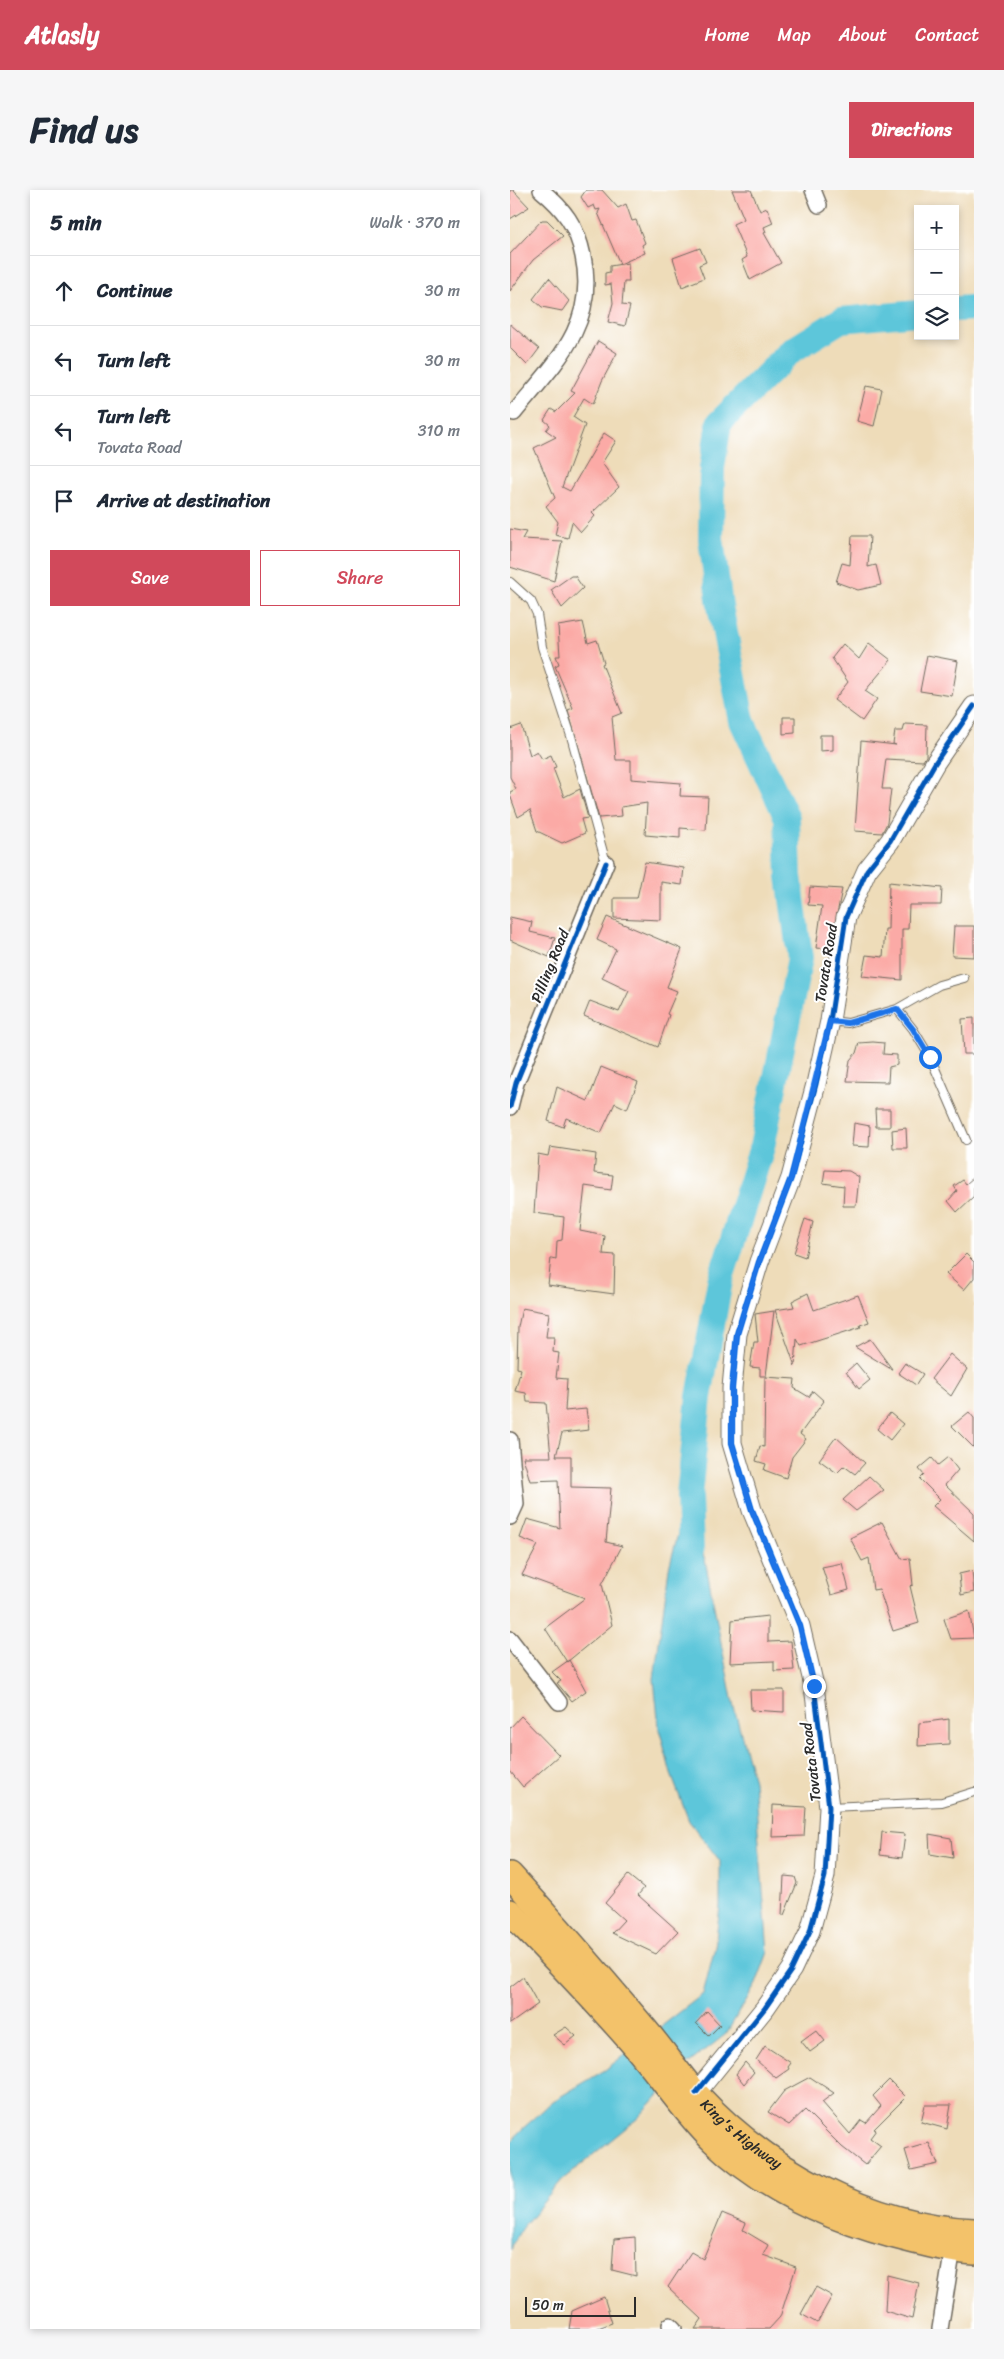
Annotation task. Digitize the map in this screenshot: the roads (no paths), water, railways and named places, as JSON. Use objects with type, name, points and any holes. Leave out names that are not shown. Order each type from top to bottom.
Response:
[{"type":"highway","name":"King's Highway","points":[[510,1875],[637,2034],[684,2089],[779,2163],[829,2192],[889,2217],[932,2228],[964,2241]]},
{"type":"highway","name":"King's Highway","points":[[510,1912],[637,2034]]},
{"type":"street","points":[[514,414],[560,356],[576,330],[586,302],[587,273],[581,244],[573,223],[560,205],[541,190]]},
{"type":"street","points":[[813,190],[819,205]]},
{"type":"street","name":"Tovata Road","points":[[684,2089],[765,2008],[792,1968],[810,1931],[825,1876],[829,1807],[814,1686],[796,1617],[752,1510],[732,1443],[732,1388],[737,1334],[759,1262],[791,1178],[830,1021],[846,917],[866,870],[890,841],[936,763],[974,706]]},
{"type":"street","name":"Pilling Road","points":[[510,1107],[516,1083],[606,863]]},
{"type":"street","points":[[510,1447],[516,1504],[510,1517]]},
{"type":"street","points":[[510,1639],[559,1702]]},
{"type":"street","points":[[940,2329],[964,2241]]},
{"type":"lane","points":[[510,582],[531,601],[537,614],[542,647],[571,736],[606,863]]},
{"type":"lane","points":[[830,1021],[848,1023],[897,1009],[939,985],[964,978]]},
{"type":"lane","points":[[897,1009],[913,1029],[930,1057],[966,1140]]},
{"type":"lane","points":[[829,1807],[929,1804],[954,1800],[974,1792]]},
{"type":"water","points":[[686,1503],[705,1560],[733,1704],[754,1781],[768,1952],[756,1984],[726,2034],[684,2067],[638,2118],[562,2180],[521,2229],[510,2250],[510,2144],[519,2132],[553,2101],[605,2070],[703,1994],[715,1947],[720,1906],[720,1861],[689,1821],[671,1774],[659,1728],[654,1679],[669,1568]]},
{"type":"waterway","points":[[959,309],[974,308]]},
{"type":"waterway","points":[[691,1550],[689,1496],[699,1397],[720,1281],[762,1147],[800,958],[789,876],[787,818],[742,721],[720,606],[711,539],[712,468],[719,423],[791,351],[841,320],[914,313]]}]
